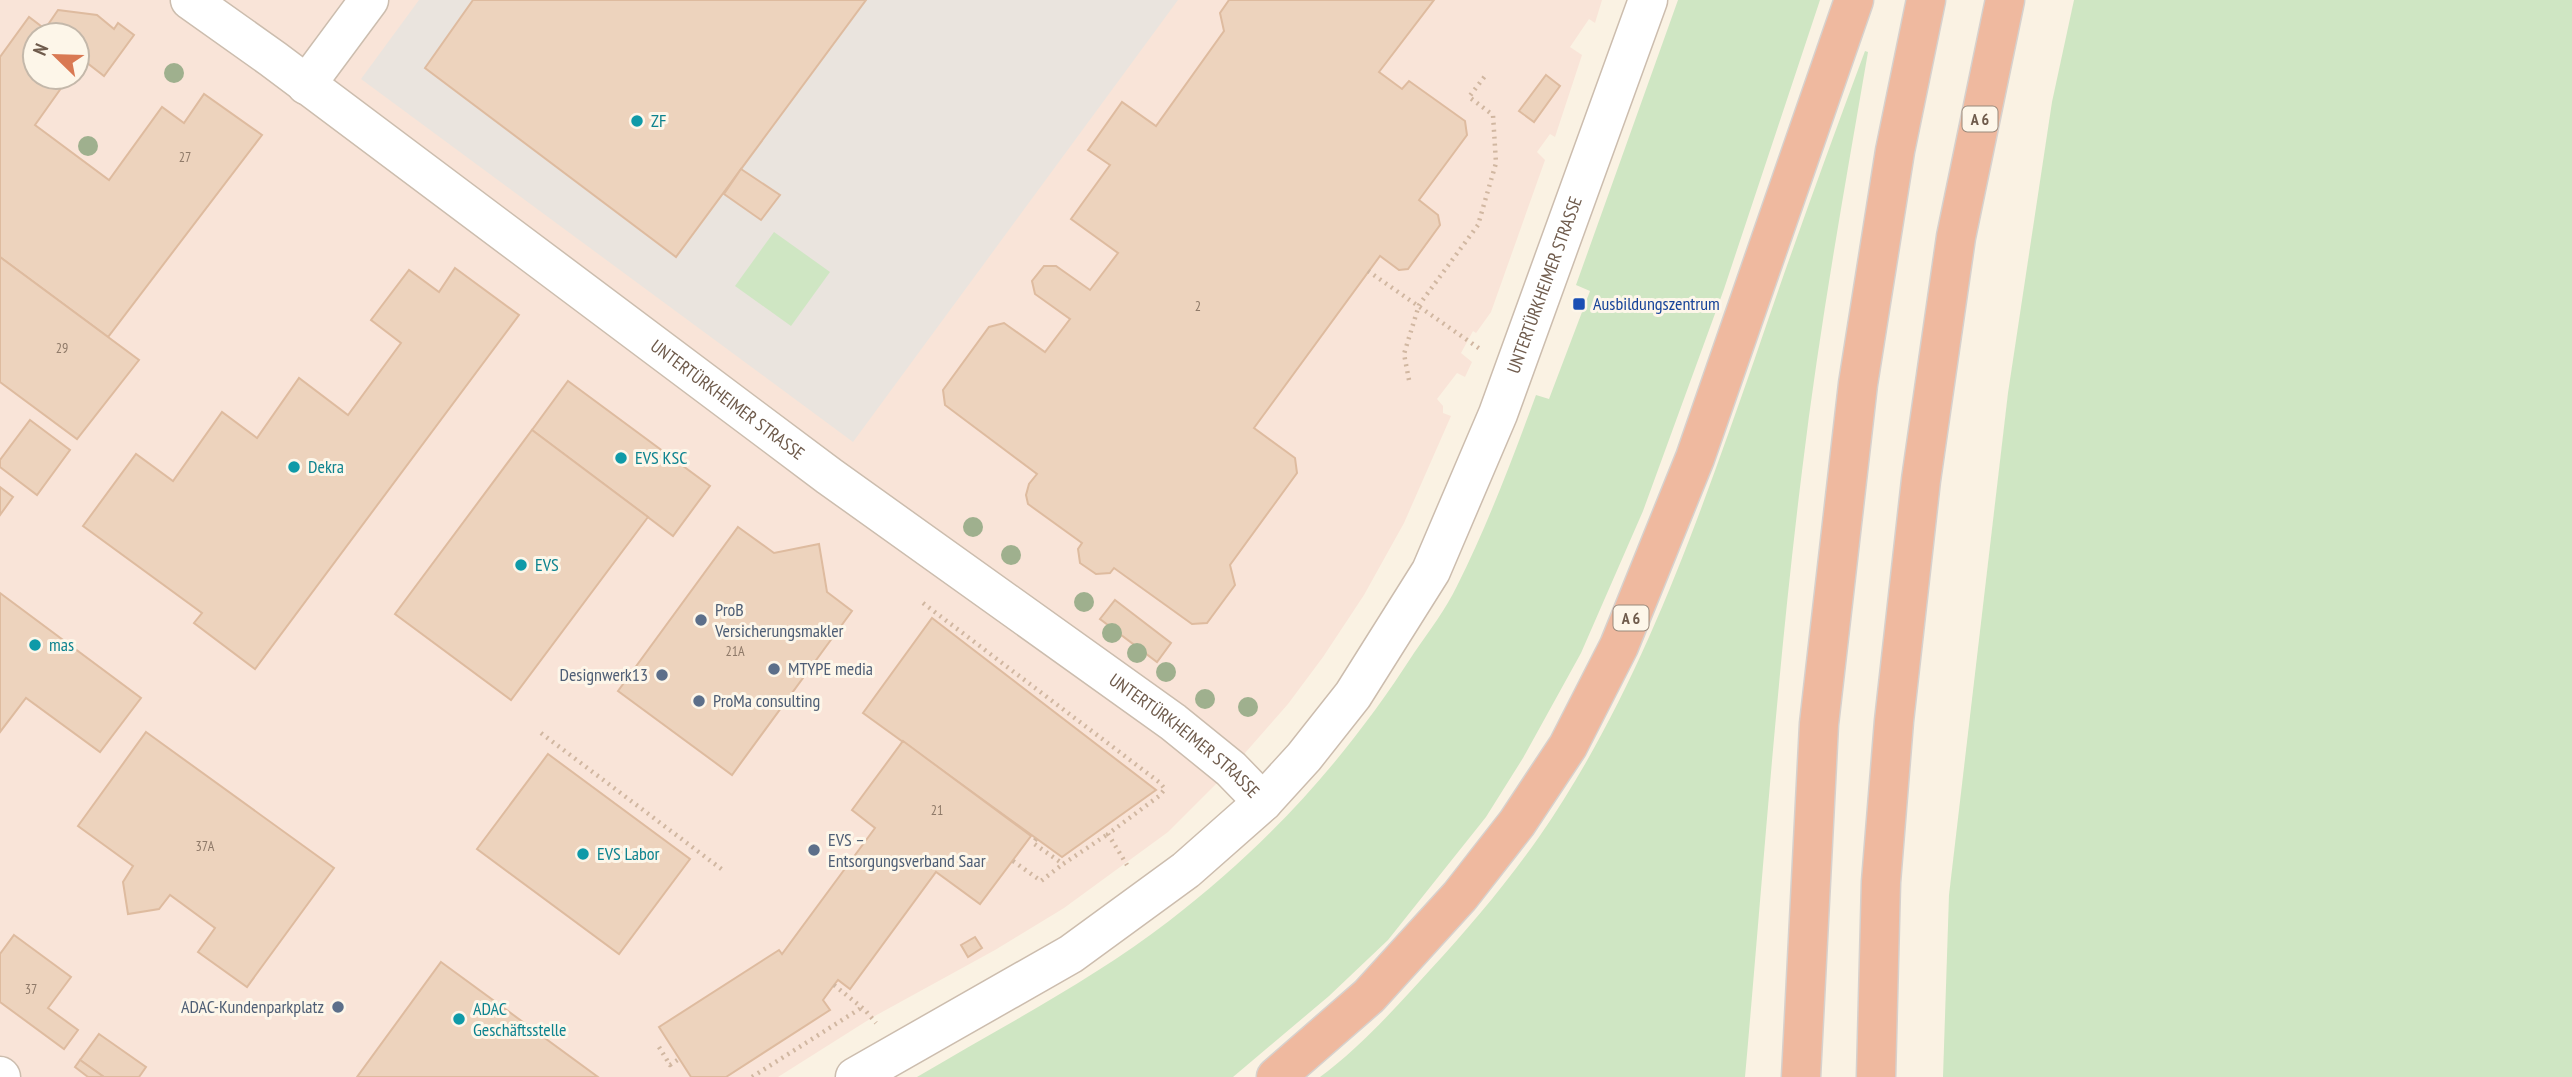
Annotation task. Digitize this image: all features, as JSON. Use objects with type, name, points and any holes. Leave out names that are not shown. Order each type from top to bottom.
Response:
[{"type":"highway","name":"A 6","points":[[1276,1077],[1369,996],[1460,896],[1517,823],[1568,746],[1619,646],[1695,458],[1854,0]]},
{"type":"highway","points":[[1801,1077],[1819,724],[1867,318],[1895,151],[1926,0]]},
{"type":"highway","name":"A 6","points":[[1876,1077],[1881,882],[1894,722],[1921,480],[1956,237],[2005,0]]},
{"type":"street","name":"UNTERTÜRKHEIMER STRASSE","points":[[190,0],[829,476],[1173,722],[1231,769],[1263,803]]},
{"type":"street","points":[[306,85],[369,0]]},
{"type":"street","name":"UNTERTÜRKHEIMER STRASSE","points":[[855,1077],[1071,954],[1186,870],[1263,803],[1353,695],[1431,571],[1512,379],[1648,0]]},
{"type":"path","points":[[1409,380],[1404,354],[1419,305],[1478,225],[1496,163],[1493,115],[1469,97],[1485,76]]},
{"type":"path","points":[[1368,271],[1490,355]]},
{"type":"path","points":[[923,603],[1165,789],[1108,834],[1041,881],[1013,861]]},
{"type":"path","points":[[541,733],[724,871]]},
{"type":"path","points":[[1108,834],[1126,863]]},
{"type":"path","points":[[1036,839],[1033,843],[1063,864]]},
{"type":"path","points":[[834,985],[873,1017]]},
{"type":"path","points":[[752,1077],[861,1008]]},
{"type":"path","points":[[659,1047],[670,1065],[679,1059]]},
{"type":"shaded area","points":[[0,0],[1602,0],[1595,23],[1589,19],[1570,47],[1582,55],[1555,137],[1550,134],[1537,152],[1545,160],[1491,312],[1476,333],[1473,331],[1461,353],[1472,362],[1465,377],[1457,373],[1437,399],[1443,406],[1443,413],[1451,416],[1404,523],[1364,595],[1288,704],[1231,769],[1168,832],[1064,908],[995,950],[873,1017],[778,1077],[0,1077]]},
{"type":"shaded area","points":[[419,0],[1178,0],[853,442],[361,79]]},
{"type":"green space","points":[[1678,0],[1820,0],[1724,289],[1643,511],[1581,653],[1523,758],[1486,817],[1388,940],[1329,996],[1233,1077],[917,1077],[1109,964],[1206,891],[1304,798],[1388,692],[1443,612],[1457,586],[1509,468],[1536,395],[1549,399],[1590,291],[1576,285]]},
{"type":"green space","points":[[2074,0],[2572,0],[2572,1077],[1943,1077],[1949,895],[2008,393],[2052,102]]},
{"type":"green space","points":[[1865,51],[1868,52],[1816,366],[1793,546],[1745,1077],[1320,1077],[1378,1026],[1445,954],[1514,872],[1575,782],[1607,725],[1636,666],[1688,544]]},
{"type":"green space","points":[[774,232],[830,272],[791,326],[735,286]]},
{"type":"building","name":"ZF","points":[[473,0],[866,0],[676,257],[425,68]]},
{"type":"building","points":[[1229,0],[1434,0],[1379,72],[1402,89],[1409,81],[1465,121],[1467,135],[1419,200],[1438,215],[1440,225],[1408,269],[1399,270],[1380,256],[1254,428],[1295,458],[1297,473],[1230,565],[1235,585],[1207,623],[1192,624],[1114,568],[1110,573],[1096,574],[1080,563],[1078,549],[1082,543],[1028,504],[1026,495],[1029,484],[1037,474],[945,405],[943,390],[989,327],[1004,323],[1045,352],[1070,319],[1035,294],[1032,281],[1044,266],[1056,266],[1090,290],[1118,253],[1071,219],[1110,165],[1088,150],[1122,102],[1156,126],[1224,31],[1220,13]]},
{"type":"building","points":[[58,10],[97,15],[114,29],[118,23],[134,35],[104,76],[91,66],[91,21],[50,21]]},
{"type":"building","points":[[21,28],[21,91],[59,91],[35,125],[109,180],[162,107],[184,123],[204,94],[262,135],[108,337],[0,257],[0,57]]},
{"type":"building","points":[[1546,75],[1560,86],[1534,122],[1519,111]]},
{"type":"building","points":[[741,169],[780,195],[761,220],[724,194]]},
{"type":"building","points":[[0,257],[139,360],[77,439],[0,382]]},
{"type":"building","name":"Dekra","points":[[455,268],[519,315],[255,669],[194,623],[202,613],[83,526],[136,454],[173,481],[222,412],[257,438],[299,378],[348,415],[401,343],[371,320],[409,270],[439,292]]},
{"type":"building","name":"EVS KSC","points":[[568,381],[710,486],[673,536],[532,430]]},
{"type":"building","points":[[30,420],[70,450],[37,495],[0,467],[0,460]]},
{"type":"building","name":"EVS","points":[[532,430],[648,517],[511,700],[395,614]]},
{"type":"building","points":[[0,487],[13,497],[0,515]]},
{"type":"building","points":[[738,527],[774,553],[819,544],[827,592],[852,611],[732,775],[618,691]]},
{"type":"building","name":"mas","points":[[0,593],[141,698],[100,752],[26,698],[0,732]]},
{"type":"building","points":[[1115,600],[1171,643],[1157,662],[1100,619]]},
{"type":"building","points":[[932,618],[1156,790],[1062,857],[863,713]]},
{"type":"building","points":[[146,732],[334,868],[247,987],[198,952],[215,928],[170,895],[159,909],[128,914],[123,882],[133,866],[78,826]]},
{"type":"building","points":[[903,741],[1031,836],[980,904],[936,872],[850,989],[838,980],[834,985],[823,1000],[830,1010],[726,1077],[691,1077],[659,1027],[779,950],[782,954],[875,828],[852,810]]},
{"type":"building","name":"EVS Labor","points":[[548,754],[690,859],[619,954],[477,849]]},
{"type":"building","points":[[14,935],[71,977],[48,1008],[78,1030],[64,1049],[0,1002],[0,954]]},
{"type":"building","points":[[975,937],[982,948],[968,957],[961,945]]},
{"type":"building","name":"ADAC Geschäftsstelle","points":[[441,962],[598,1077],[357,1077]]},
{"type":"building","points":[[99,1034],[146,1067],[139,1077],[104,1077],[80,1060]]},
{"type":"building","points":[[80,1060],[104,1077],[88,1077],[75,1067]]},
{"type":"place","name":"ZF","points":[[637,121]]},
{"type":"place","name":"Ausbildungszentrum","points":[[1579,304]]},
{"type":"place","name":"EVS KSC","points":[[621,458]]},
{"type":"place","name":"Dekra","points":[[294,467]]},
{"type":"place","name":"EVS","points":[[521,565]]},
{"type":"place","name":"ProB Versicherungsmakler","points":[[701,620]]},
{"type":"place","name":"mas","points":[[35,645]]},
{"type":"place","name":"MTYPE media","points":[[774,669]]},
{"type":"place","name":"Designwerk13","points":[[662,675]]},
{"type":"place","name":"ProMa consulting","points":[[699,701]]},
{"type":"place","name":"EVS – Entsorgungsverband Saar","points":[[814,850]]},
{"type":"place","name":"EVS Labor","points":[[583,854]]},
{"type":"place","name":"ADAC-Kundenparkplatz","points":[[338,1007]]},
{"type":"place","name":"ADAC Geschäftsstelle","points":[[459,1019]]}]
